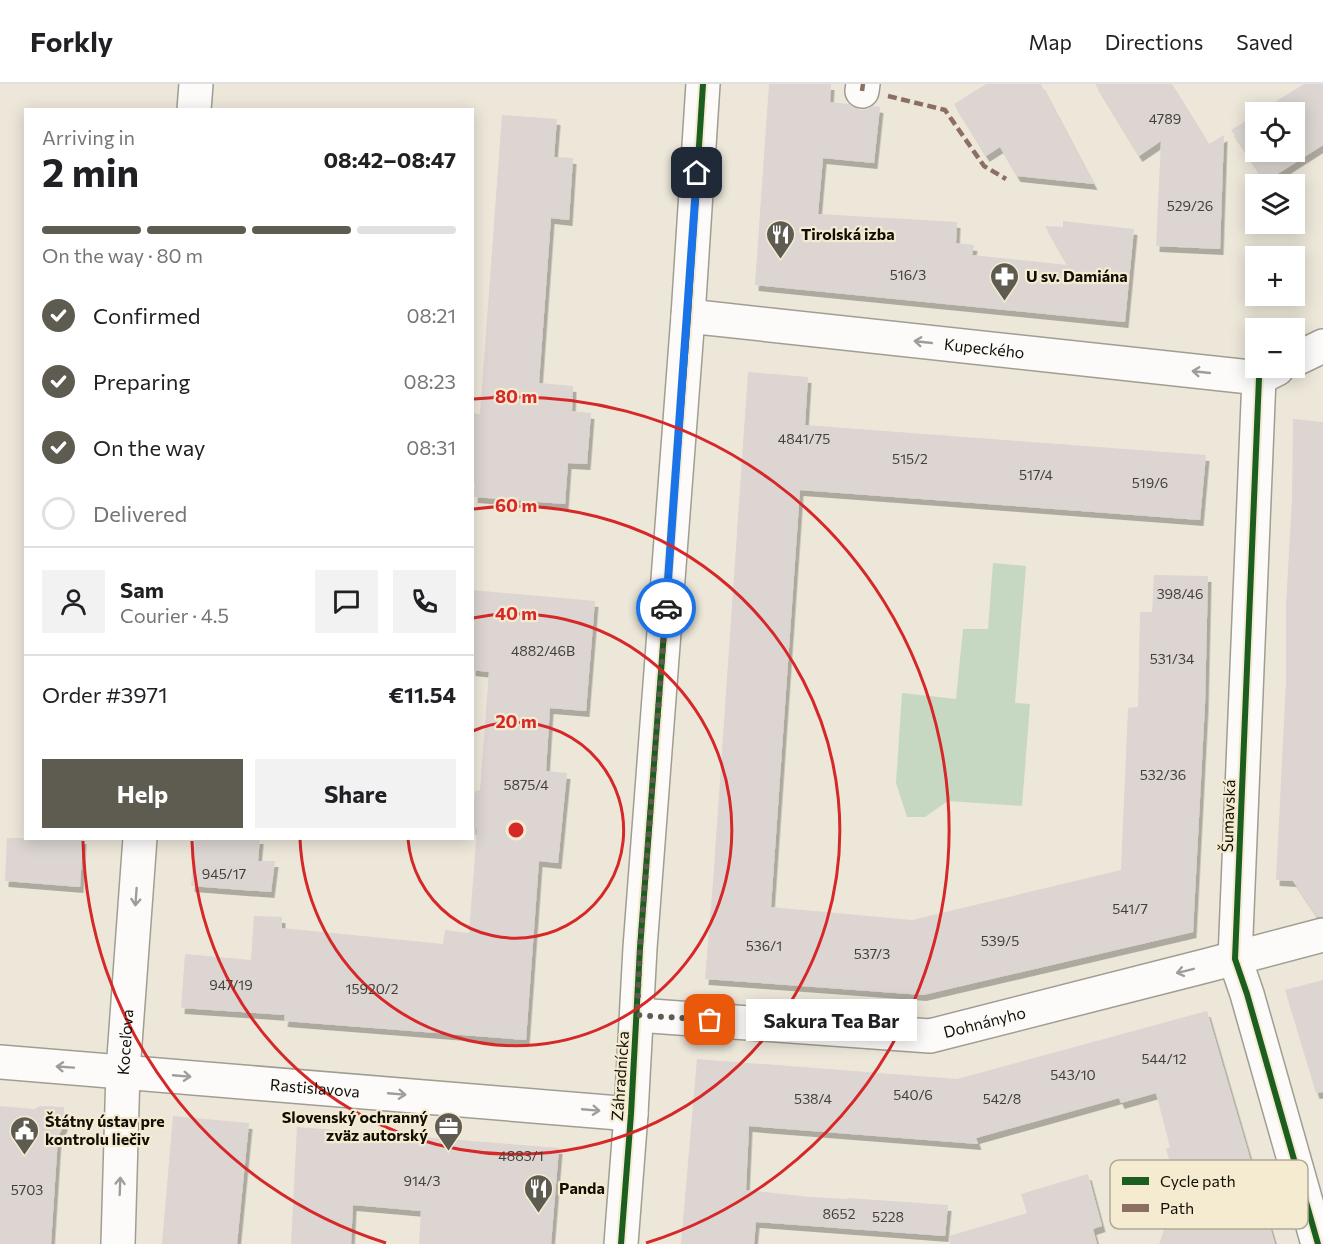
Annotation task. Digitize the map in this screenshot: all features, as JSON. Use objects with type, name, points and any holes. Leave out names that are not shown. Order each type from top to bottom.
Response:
[{"type":"street","points":[[194,108],[196,84]]},
{"type":"street","name":"Záhradnícka","points":[[621,1244],[703,84]]},
{"type":"street","name":"Kupeckého","points":[[688,316],[1245,371]]},
{"type":"street","points":[[1305,355],[1323,346]]},
{"type":"street","name":"Šumavská","points":[[1269,378],[1235,959],[1294,1160]]},
{"type":"street","name":"Koceľova","points":[[118,1244],[123,1071],[140,840]]},
{"type":"street","name":"Dohnányho","points":[[637,1015],[930,1035],[1323,935]]},
{"type":"street","name":"Rastislavova","points":[[0,1062],[631,1114]]},
{"type":"street","name":"Šumavská","points":[[1308,1209],[1318,1244]]},
{"type":"green space","points":[[993,563],[1026,566],[1015,703],[1030,704],[1022,806],[948,801],[925,817],[907,817],[896,783],[902,693],[956,699],[963,629],[988,629]]},
{"type":"building","points":[[769,84],[831,84],[830,102],[849,104],[860,110],[872,106],[880,107],[874,163],[823,158],[818,214],[957,222],[956,243],[974,245],[972,255],[1067,265],[1045,226],[1063,227],[1063,221],[1134,229],[1125,322],[755,285]]},
{"type":"building","points":[[986,84],[1041,84],[1094,184],[1017,176],[1000,147],[986,156],[954,104]]},
{"type":"building","points":[[1095,84],[1172,84],[1209,144],[1224,135],[1220,249],[1156,246],[1161,141],[1139,156]]},
{"type":"building","points":[[1304,84],[1323,84],[1323,145],[1305,156],[1305,102],[1275,102]]},
{"type":"building","points":[[502,115],[557,119],[554,157],[573,158],[569,220],[551,218],[539,383],[573,386],[572,411],[591,413],[587,464],[568,463],[565,504],[474,497],[474,413],[480,414]]},
{"type":"building","points":[[1245,122],[1245,151],[1231,130]]},
{"type":"building","points":[[1252,162],[1296,162],[1278,174],[1260,174]]},
{"type":"building","points":[[748,372],[808,377],[805,425],[1206,455],[1200,520],[800,490],[771,907],[912,920],[1121,870],[1128,708],[1138,707],[1140,612],[1152,612],[1154,575],[1208,576],[1205,704],[1193,932],[923,995],[705,979]]},
{"type":"building","points":[[1293,419],[1323,422],[1323,917],[1317,917],[1293,881],[1276,880],[1286,682],[1286,605],[1292,500]]},
{"type":"building","points":[[474,590],[595,601],[586,711],[550,708],[546,771],[567,773],[558,863],[539,861],[526,1040],[284,1021],[285,1015],[181,1008],[185,954],[251,960],[254,916],[282,917],[282,928],[443,944],[445,930],[469,933],[477,829],[474,829],[474,802],[475,791],[480,790],[489,672],[474,670]]},
{"type":"building","points":[[7,838],[83,840],[80,887],[5,881]]},
{"type":"building","points":[[195,840],[260,840],[258,861],[275,861],[271,892],[191,886]]},
{"type":"building","points":[[1323,980],[1323,1092],[1316,1093],[1285,990]]},
{"type":"building","points":[[1207,1011],[1250,1160],[1169,1160],[1166,1149],[1170,1147],[1156,1093],[1121,1103],[1119,1098],[976,1138],[978,1144],[749,1126],[746,1190],[810,1197],[948,1205],[945,1236],[756,1222],[754,1244],[681,1244],[697,1059],[957,1079]]},
{"type":"building","points":[[0,1106],[34,1109],[40,1106],[64,1107],[64,1125],[58,1137],[51,1244],[0,1244]]},
{"type":"building","points":[[173,1116],[249,1123],[237,1244],[162,1244]]},
{"type":"building","points":[[297,1127],[559,1148],[551,1244],[419,1244],[421,1211],[353,1205],[351,1244],[291,1244]]},
{"type":"building","points":[[1088,1174],[1102,1226],[1093,1229],[1097,1244],[950,1244],[949,1236],[1027,1213],[1021,1194]]},
{"type":"building","points":[[1164,1229],[1271,1229],[1275,1244],[1159,1244]]},
{"type":"marked path","points":[[862,91],[863,84]]},
{"type":"marked path","points":[[888,96],[945,110],[984,166],[1006,179]]},
{"type":"cycle path","points":[[621,1244],[640,948],[688,316],[703,84]]},
{"type":"cycle path","points":[[1259,378],[1235,959],[1294,1160]]},
{"type":"cycle path","points":[[1308,1209],[1318,1244]]},
{"type":"way so far","points":[[666,608],[637,1015],[710,1020]]},
{"type":"place","name":"Tirolská izba","points":[[780,260]]},
{"type":"place","name":"U sv. Damiána","points":[[1005,302]]},
{"type":"place","name":"Sakura Tea Bar","points":[[710,1020]]},
{"type":"place","name":"Slovenský ochranný zväz autorský","points":[[449,1152]]},
{"type":"place","name":"Štátny ústav pre kontrolu liečiv","points":[[24,1156]]},
{"type":"place","name":"Panda","points":[[538,1214]]},
{"type":"route","points":[[666,608],[697,173]]}]
